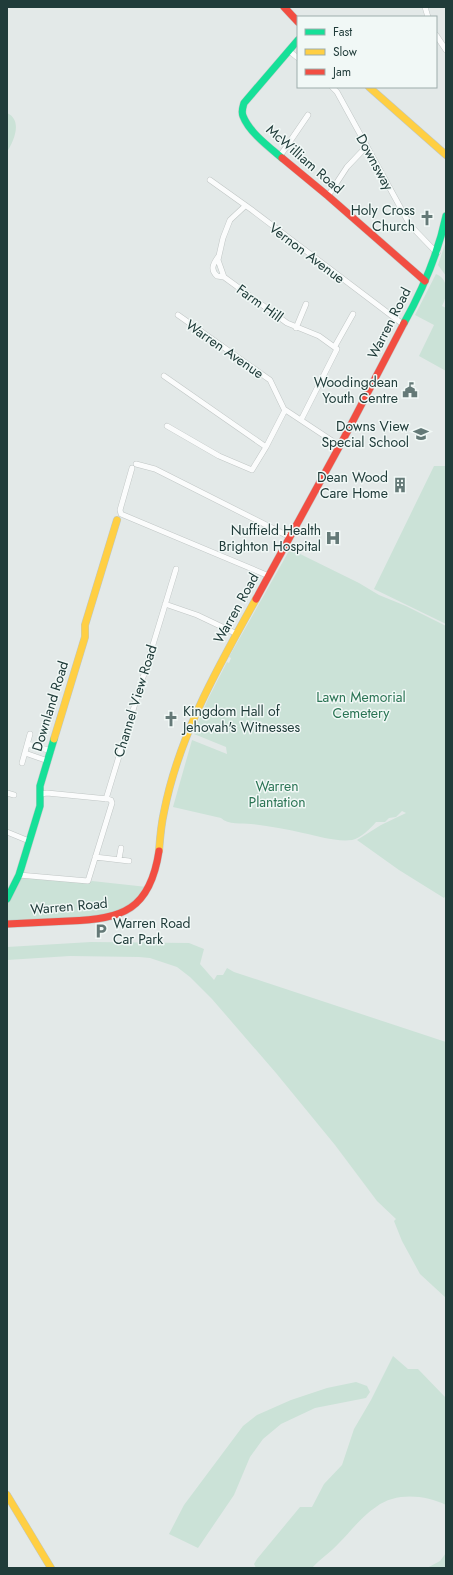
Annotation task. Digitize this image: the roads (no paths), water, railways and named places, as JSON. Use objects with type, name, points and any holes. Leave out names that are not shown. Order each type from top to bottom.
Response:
[{"type":"street","points":[[284,7],[297,21]]},
{"type":"street","name":"McWilliam Road","points":[[297,41],[244,102],[242,110],[244,118],[257,136],[425,281]]},
{"type":"street","points":[[439,46],[446,50]]},
{"type":"street","points":[[289,51],[297,57]]},
{"type":"street","name":"Downsway","points":[[333,88],[337,92],[410,225],[434,250],[438,252]]},
{"type":"street","points":[[370,88],[446,155]]},
{"type":"street","points":[[280,156],[308,115]]},
{"type":"street","points":[[328,196],[347,167],[366,147]]},
{"type":"street","name":"Vernon Avenue","points":[[210,180],[404,325]]},
{"type":"street","name":"Farm Hill","points":[[245,206],[230,220],[223,238],[218,263],[224,277],[281,319],[296,328],[319,336],[335,346]]},
{"type":"street","name":"Warren Road","points":[[7,924],[94,920],[107,918],[120,914],[131,908],[146,894],[155,874],[163,816],[172,776],[198,708],[404,325],[438,252],[446,216]]},
{"type":"street","name":"Farm Hill","points":[[296,328],[306,304]]},
{"type":"street","points":[[301,420],[337,350],[335,346],[353,314]]},
{"type":"street","name":"Warren Avenue","points":[[178,315],[271,380],[285,410]]},
{"type":"street","points":[[164,376],[266,447]]},
{"type":"street","points":[[167,426],[219,456],[252,470],[285,410],[340,446]]},
{"type":"street","points":[[269,576],[137,522],[120,512],[134,466],[150,467],[161,472],[290,537]]},
{"type":"street","name":"Downland Road","points":[[7,899],[19,875],[40,806],[40,786],[85,637],[87,617],[117,520]]},
{"type":"street","name":"Channel View Road","points":[[106,798],[176,569]]},
{"type":"street","points":[[165,604],[197,615],[237,634]]},
{"type":"street","points":[[22,763],[30,734]]},
{"type":"street","points":[[28,744],[51,751]]},
{"type":"street","points":[[25,754],[48,761]]},
{"type":"street","points":[[7,793],[14,795]]},
{"type":"street","points":[[19,875],[88,881],[112,803],[111,800],[106,798],[46,793],[41,794]]},
{"type":"street","points":[[7,832],[29,841]]},
{"type":"street","points":[[119,859],[122,850]]},
{"type":"street","points":[[96,857],[129,861]]},
{"type":"street","points":[[7,1496],[51,1568]]},
{"type":"place","name":"Holy Cross Church","points":[[427,218]]},
{"type":"place","name":"Woodingdean Youth Centre","points":[[410,390]]},
{"type":"place","name":"Downs View Special School","points":[[421,434]]},
{"type":"place","name":"Dean Wood Care Home","points":[[400,485]]},
{"type":"place","name":"Nuffield Health Brighton Hospital","points":[[333,538]]},
{"type":"place","name":"Kingdom Hall of Jehovah's Witnesses","points":[[171,719]]},
{"type":"place","name":"Warren Road Car Park","points":[[101,931]]},
{"type":"park label","name":"Lawn Memorial Cemetery","points":[[361,706]]},
{"type":"park label","name":"Warren Plantation","points":[[277,794]]}]
